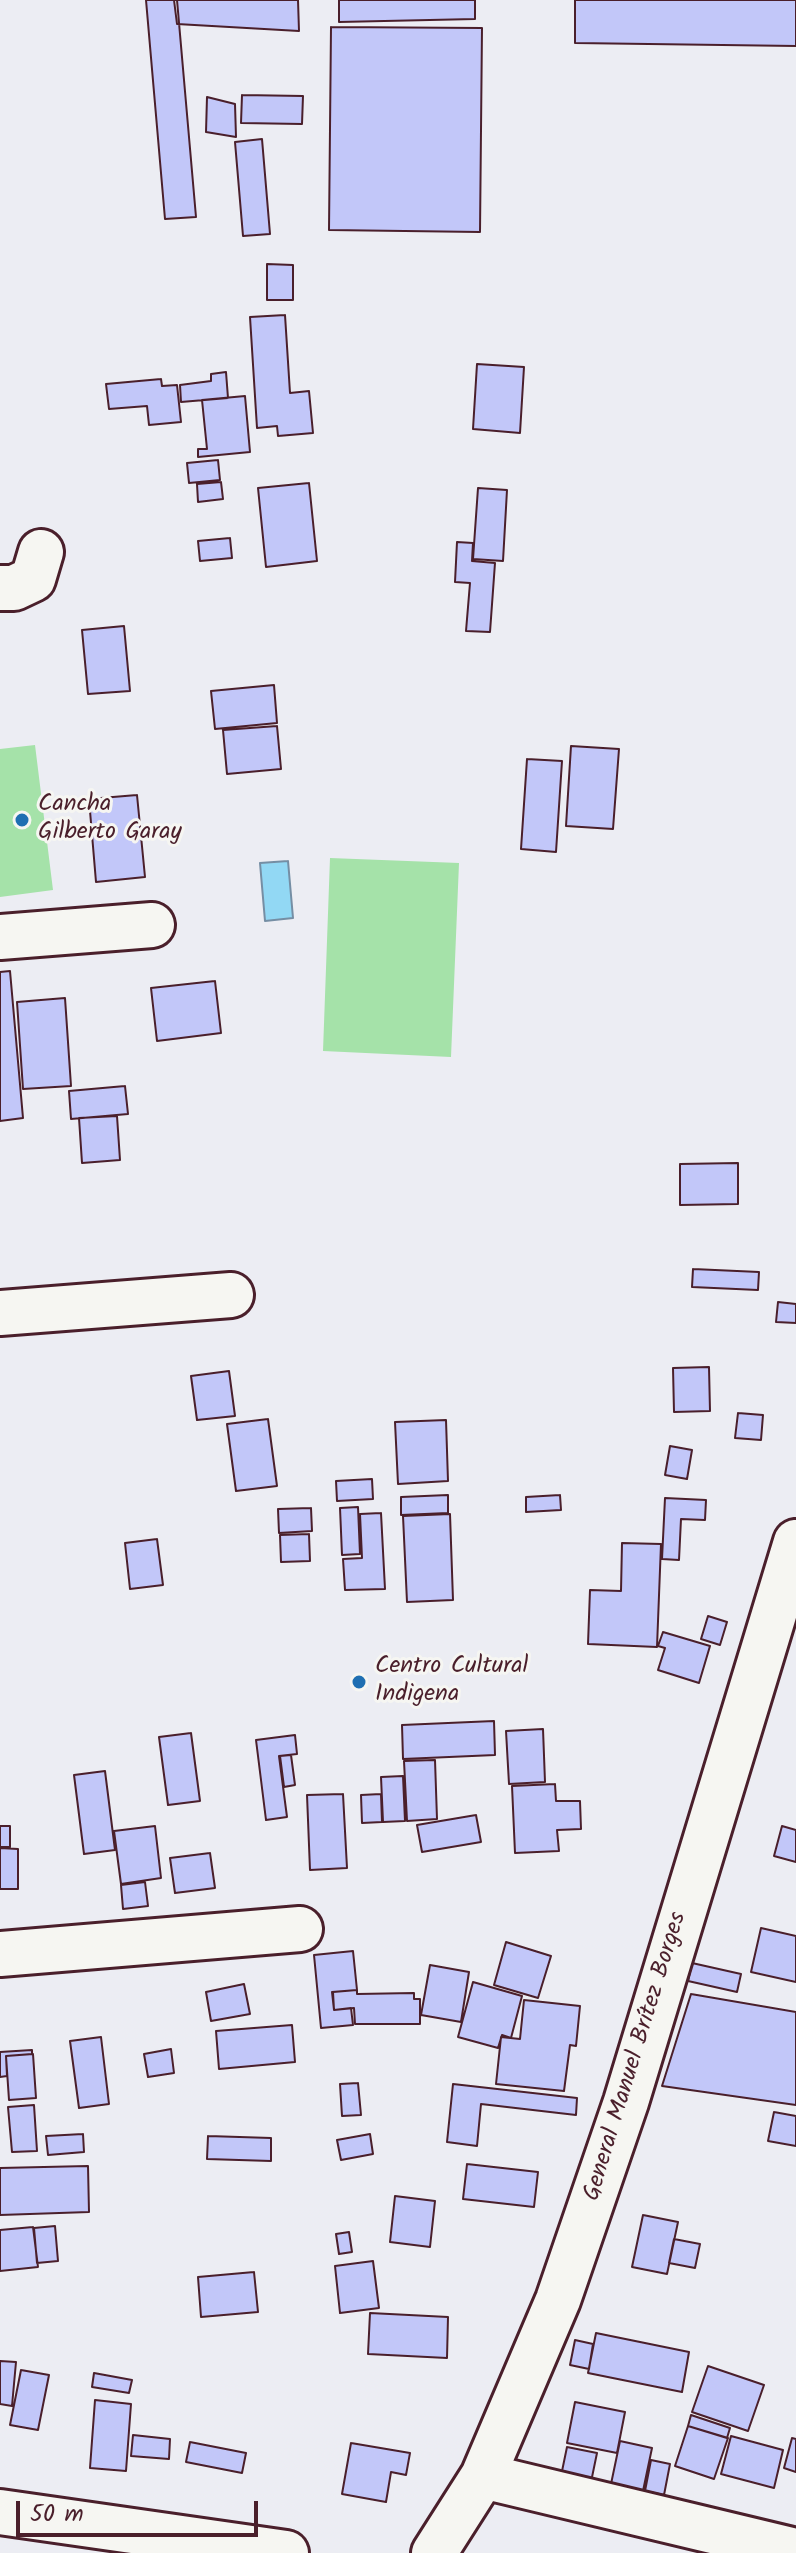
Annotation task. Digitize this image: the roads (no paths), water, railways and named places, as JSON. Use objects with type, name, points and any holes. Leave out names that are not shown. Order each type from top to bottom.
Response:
[{"type":"street","points":[[0,588],[14,588],[33,579],[41,552]]},
{"type":"street","points":[[0,937],[152,925]]},
{"type":"street","points":[[0,1313],[231,1295]]},
{"type":"street","name":"General Manuel Brítez Borges","points":[[434,2553],[483,2476],[558,2300],[626,2102],[796,1542]]},
{"type":"street","points":[[0,1954],[300,1929]]},
{"type":"street","points":[[483,2476],[796,2551]]},
{"type":"street","points":[[0,2512],[286,2553]]},
{"type":"water","points":[[288,861],[293,918],[265,921],[260,863]]},
{"type":"place","name":"Cancha Gilberto Garay","points":[[22,820]]},
{"type":"place","name":"Centro Cultural Indigena","points":[[359,1682]]}]
